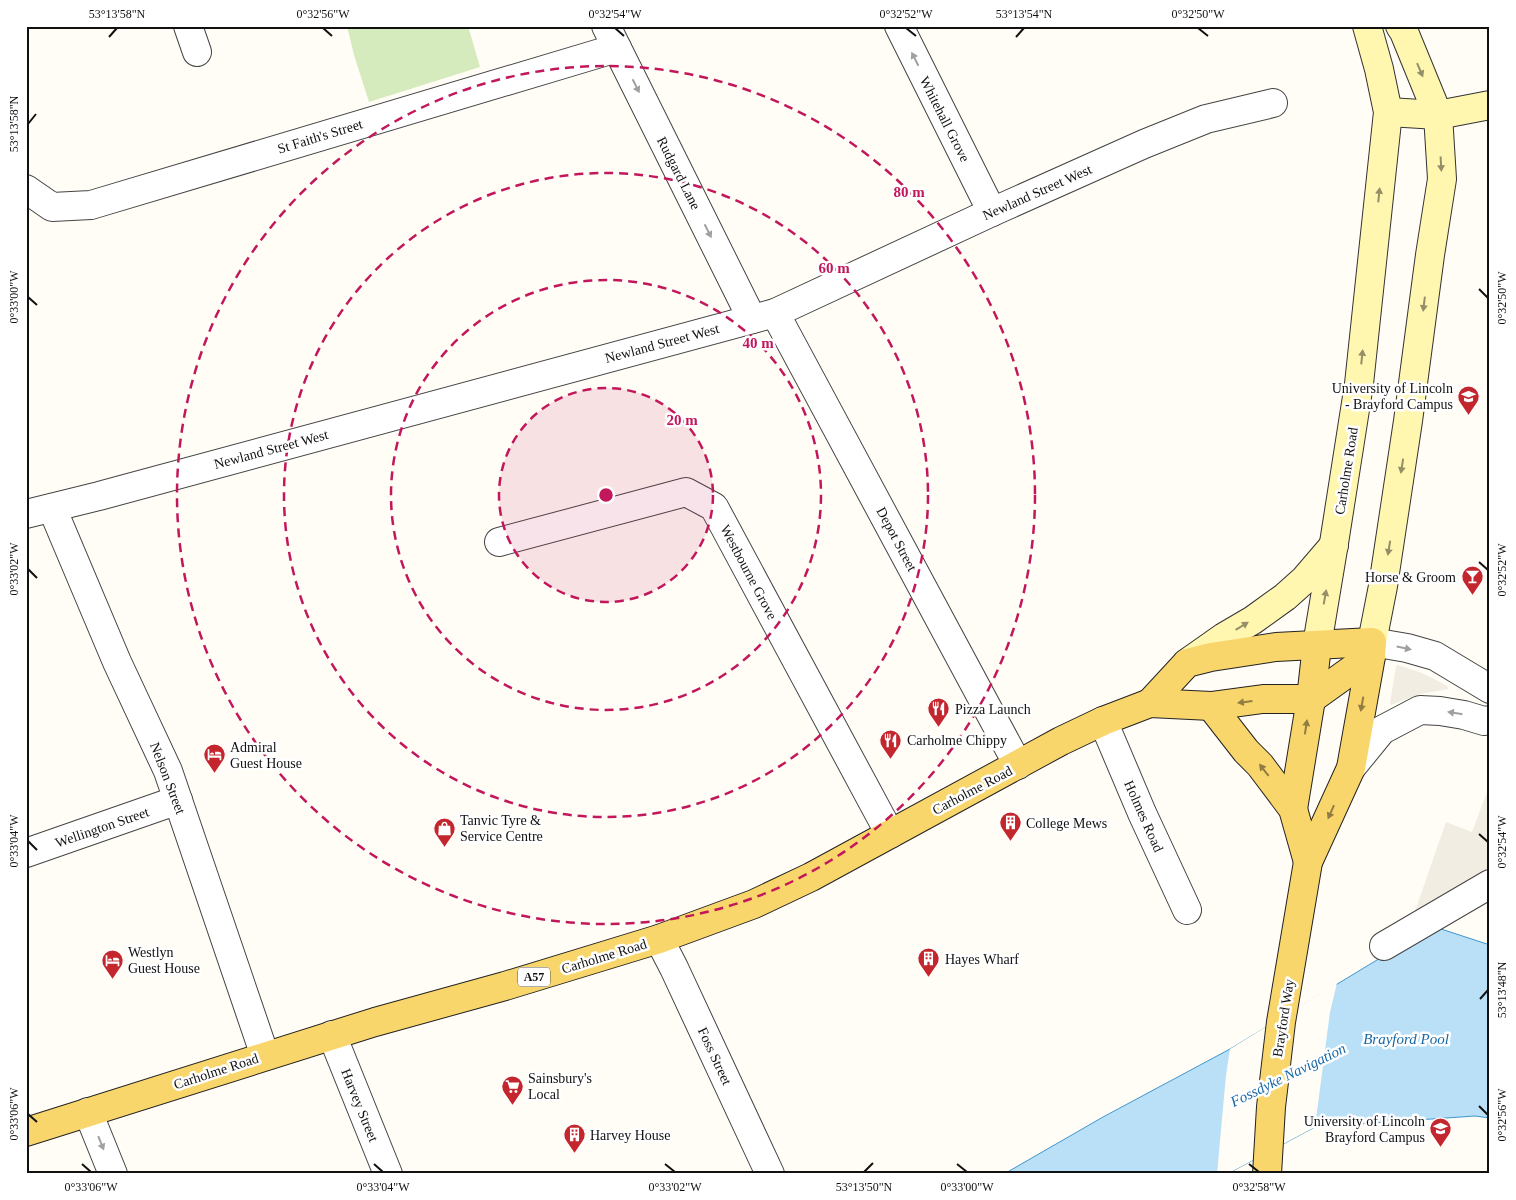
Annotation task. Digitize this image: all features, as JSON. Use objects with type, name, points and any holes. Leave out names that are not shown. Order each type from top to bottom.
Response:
[{"type":"main road","name":"Carholme Road","points":[[1317,645],[1360,384],[1388,112],[1379,69],[1366,26]]},
{"type":"main road","points":[[1308,862],[1351,768],[1383,586],[1442,180],[1438,115],[1400,26]]},
{"type":"main road","points":[[1388,112],[1438,115],[1490,105]]},
{"type":"main road","points":[[1187,663],[1224,637],[1254,620],[1285,597],[1304,580],[1334,543]]},
{"type":"main road","points":[[1187,663],[1211,657],[1276,647],[1317,645],[1371,649]]},
{"type":"main road","points":[[1293,810],[1311,698],[1317,645]]},
{"type":"main road","points":[[1311,698],[1371,649]]},
{"type":"main road","name":"Carholme Road","points":[[1150,703],[1187,663]]},
{"type":"main road","name":"Carholme Road","points":[[26,1132],[332,1035],[659,939],[754,904],[811,877],[1061,741],[1103,721],[1150,703],[1210,706],[1263,699],[1311,698]]},
{"type":"main road","points":[[1210,706],[1246,751],[1260,765],[1293,810],[1308,862]]},
{"type":"main road","name":"Brayford Way","points":[[1267,1174],[1271,1107],[1281,1022],[1308,862]]},
{"type":"street","points":[[188,26],[197,52]]},
{"type":"street","name":"Whitehall Grove","points":[[899,26],[992,212]]},
{"type":"street","name":"St Faith's Street","points":[[26,189],[52,207],[91,205],[612,37]]},
{"type":"street","name":"Rudgard Lane","points":[[612,37],[764,316]]},
{"type":"street","name":"Newland Street West","points":[[26,514],[764,316],[1144,144],[1206,119],[1273,103]]},
{"type":"street","name":"Depot Street","points":[[764,316],[1018,765]]},
{"type":"street","name":"Westbourne Grove","points":[[499,542],[686,492],[714,507],[890,834]]},
{"type":"street","name":"Nelson Street","points":[[52,508],[109,644],[168,771],[265,1056]]},
{"type":"street","points":[[1371,649],[1407,648],[1435,656],[1490,689]]},
{"type":"street","points":[[1351,768],[1382,730],[1420,710],[1464,715],[1484,721],[1490,720]]},
{"type":"street","name":"Holmes Road","points":[[1103,721],[1142,814],[1187,910]]},
{"type":"street","name":"Wellington Street","points":[[26,853],[178,800]]},
{"type":"street","points":[[1384,946],[1490,884]]},
{"type":"street","name":"Foss Street","points":[[659,939],[770,1174]]},
{"type":"street","name":"Harvey Street","points":[[332,1035],[388,1174]]},
{"type":"street","points":[[88,1112],[113,1174]]},
{"type":"green space","points":[[347,26],[468,26],[480,67],[369,102]]},
{"type":"shaded area","points":[[1396,666],[1422,673],[1442,683],[1449,689],[1420,694],[1391,705]]},
{"type":"shaded area","points":[[1490,784],[1490,902],[1441,929],[1438,923],[1413,917],[1446,822],[1472,832]]},
{"type":"water","name":"Brayford Pool","points":[[1438,923],[1441,929],[1490,945],[1490,1118],[1475,1116],[1315,1127],[1227,1174],[1004,1174],[1103,1117],[1230,1049]]},
{"type":"pier","points":[[1337,983],[1330,1012],[1315,1127],[1227,1174],[1217,1174],[1230,1049]]},
{"type":"place","name":"University of Lincoln - Brayford Campus","points":[[1469,415]]},
{"type":"place","name":"Horse & Groom","points":[[1472,596]]},
{"type":"place","name":"Pizza Launch","points":[[939,728]]},
{"type":"place","name":"Carholme Chippy","points":[[891,759]]},
{"type":"place","name":"Admiral Guest House","points":[[214,774]]},
{"type":"place","name":"College Mews","points":[[1010,842]]},
{"type":"place","name":"Tanvic Tyre & Service Centre","points":[[444,847]]},
{"type":"place","name":"Hayes Wharf","points":[[929,978]]},
{"type":"place","name":"Westlyn Guest House","points":[[112,979]]},
{"type":"place","name":"Sainsbury's Local","points":[[512,1105]]},
{"type":"place","name":"University of Lincoln Brayford Campus","points":[[1441,1148]]},
{"type":"place","name":"Harvey House","points":[[574,1154]]},
{"type":"water label","name":"Fossdyke Navigation","points":[[1288,1075]]}]
